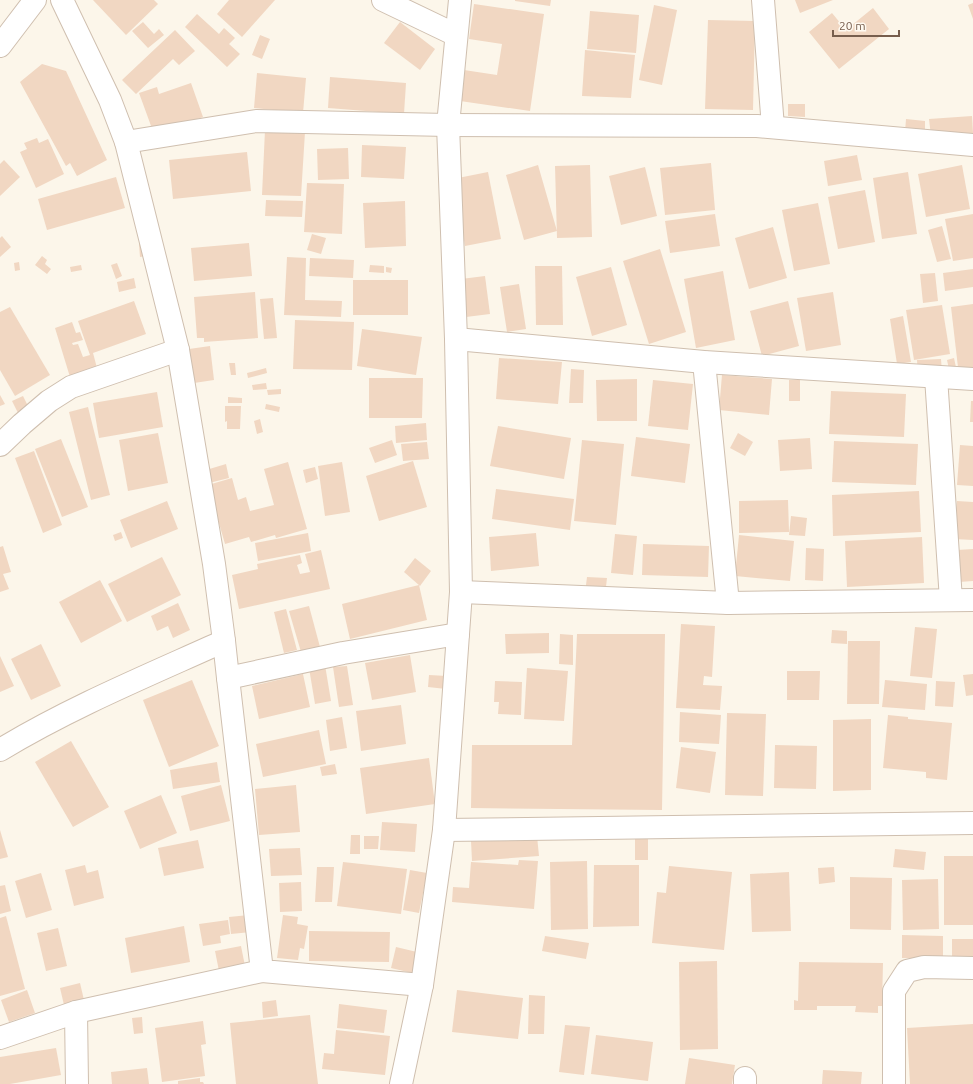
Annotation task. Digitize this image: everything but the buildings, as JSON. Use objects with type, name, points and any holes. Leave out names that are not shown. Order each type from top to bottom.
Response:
[{"type":"street","points":[[0,46],[35,0]]},
{"type":"street","points":[[62,0],[110,100],[126,142],[178,350],[214,564],[262,971]]},
{"type":"street","points":[[383,0],[456,35]]},
{"type":"street","points":[[400,1084],[422,985],[444,830],[461,592],[456,339],[448,125],[460,0]]},
{"type":"street","points":[[763,0],[773,127]]},
{"type":"street","points":[[126,142],[256,121],[448,125],[750,126],[973,145]]},
{"type":"street","points":[[456,339],[704,362],[973,379]]},
{"type":"street","points":[[0,445],[49,401],[71,387],[178,350]]},
{"type":"street","points":[[704,362],[728,603]]},
{"type":"street","points":[[936,377],[951,600]]},
{"type":"street","points":[[461,592],[728,603],[973,600]]},
{"type":"street","points":[[228,678],[343,653],[458,634]]},
{"type":"street","points":[[0,750],[28,733],[86,703],[224,641]]},
{"type":"street","points":[[444,830],[973,823]]},
{"type":"street","points":[[894,1084],[894,991],[907,971],[924,967],[973,968]]},
{"type":"street","points":[[0,1038],[76,1012],[262,971],[422,985]]},
{"type":"street","points":[[76,1012],[77,1084]]}]
